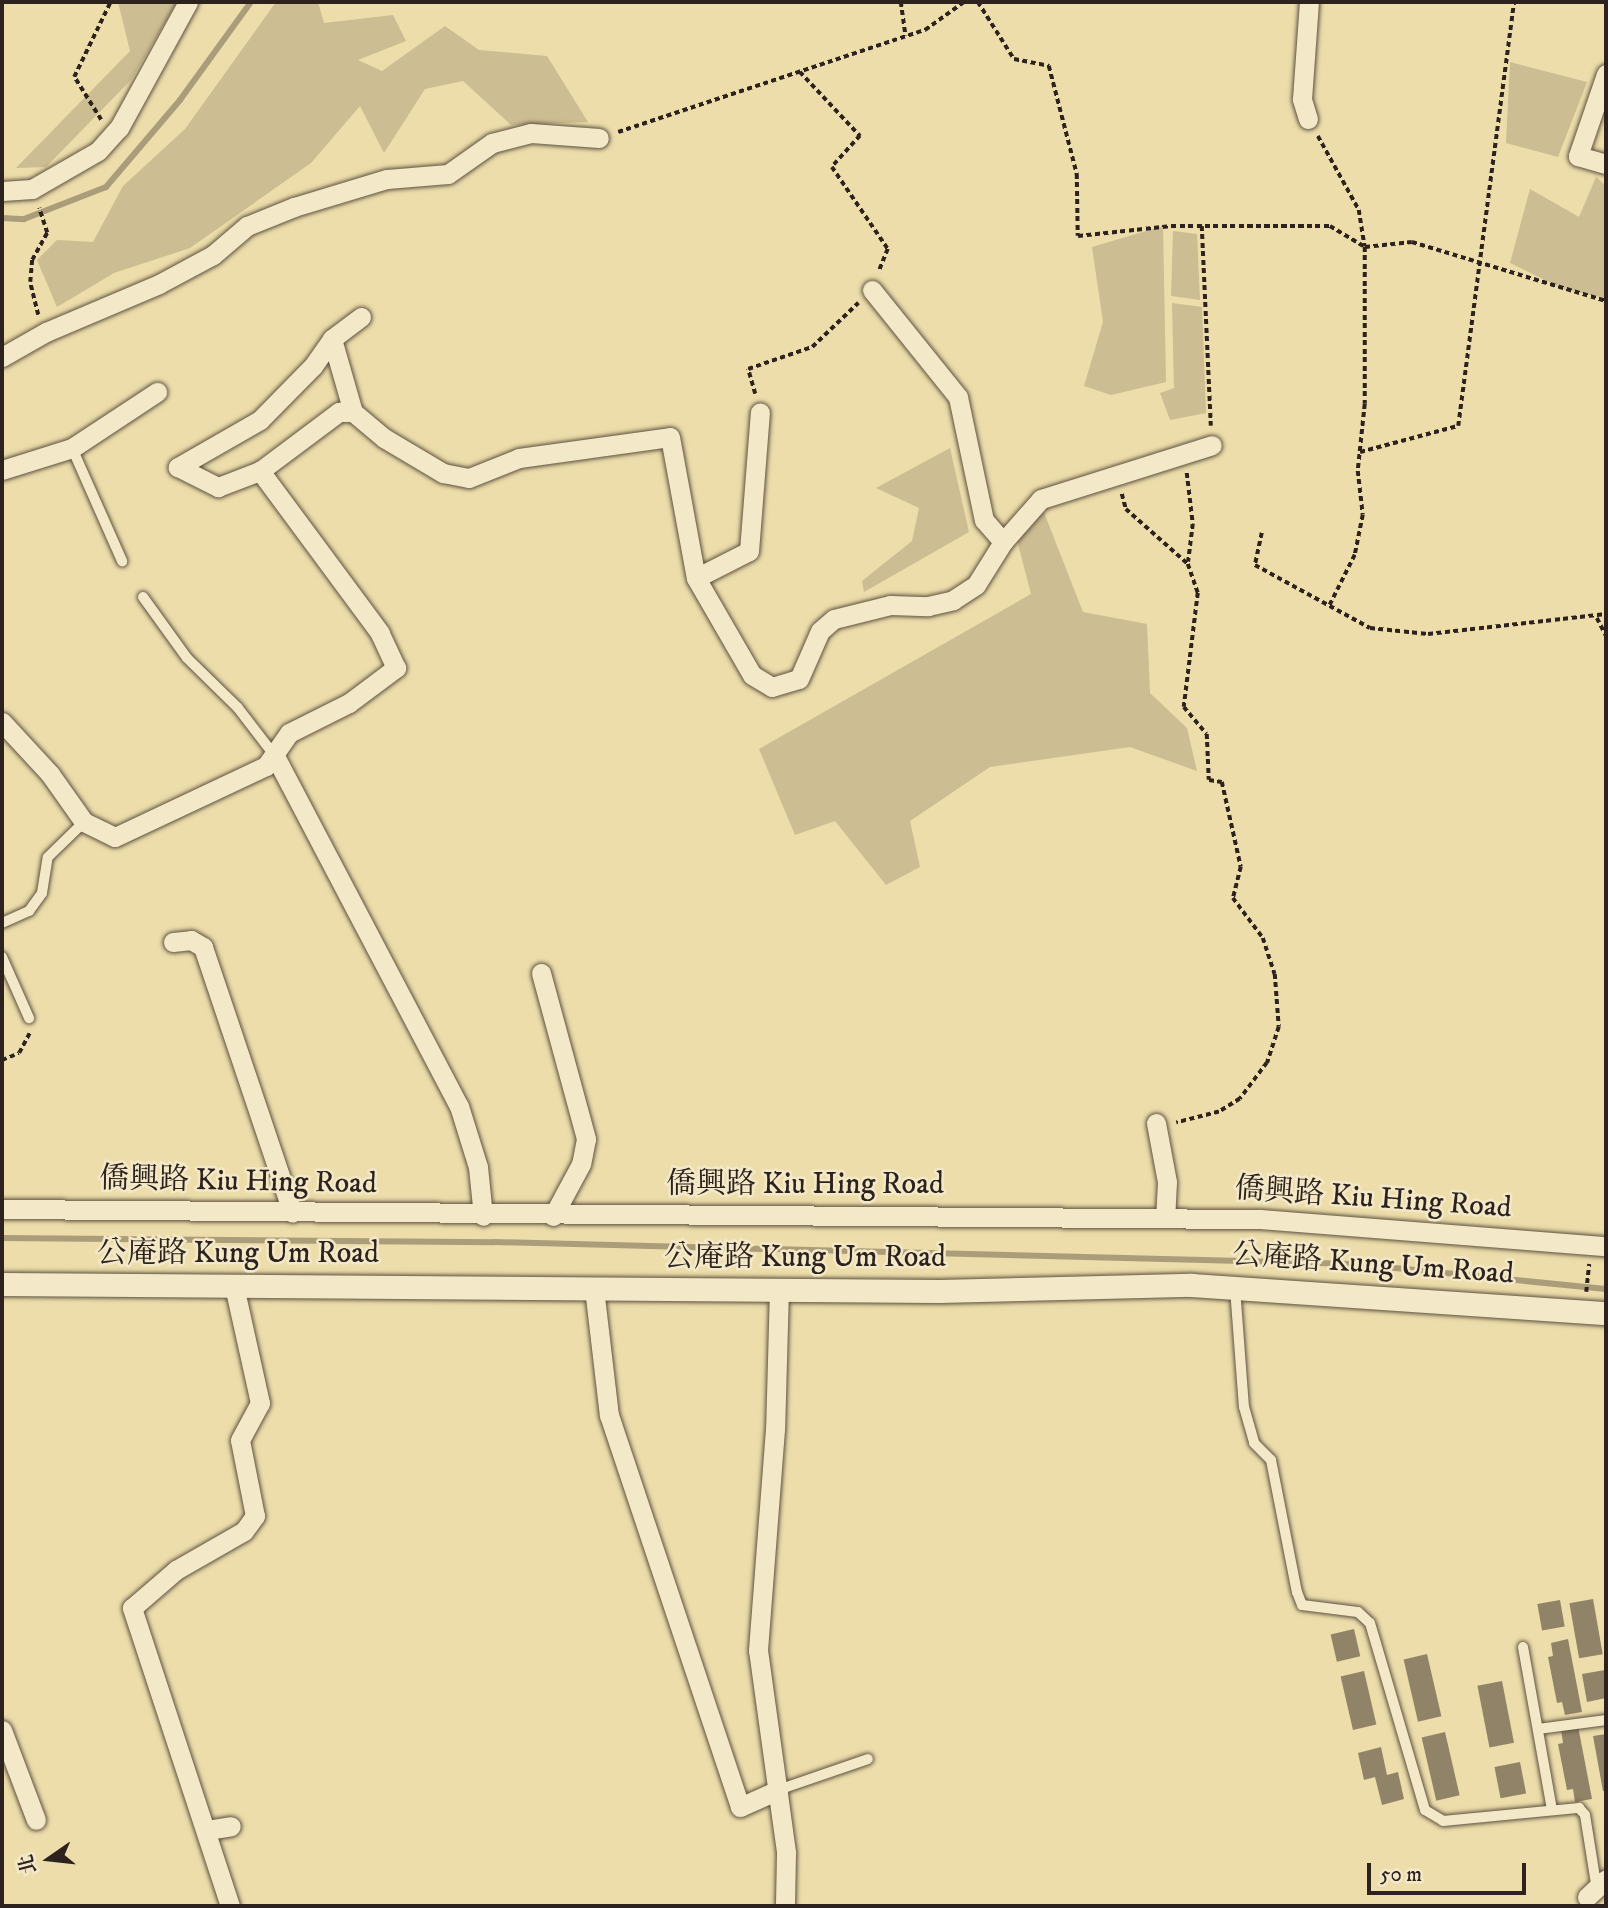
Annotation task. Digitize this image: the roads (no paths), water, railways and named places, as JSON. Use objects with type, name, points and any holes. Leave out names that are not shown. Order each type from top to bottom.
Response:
[{"type":"street","points":[[2,191],[32,189],[69,170],[111,137],[188,2]]},
{"type":"street","points":[[1308,119],[1302,99],[1309,2]]},
{"type":"street","points":[[1606,74],[1578,156],[1606,164]]},
{"type":"street","points":[[2,357],[46,332],[159,284],[213,255],[247,226],[294,206],[387,179],[448,174],[492,143],[531,133],[599,138]]},
{"type":"street","points":[[872,290],[958,397],[984,520],[1003,542]]},
{"type":"street","points":[[354,412],[339,412],[260,471],[218,487],[178,467],[260,420],[313,366],[332,339],[361,317]]},
{"type":"street","points":[[332,339],[354,412],[384,438],[443,473],[469,478],[519,458],[670,437],[696,579],[752,674],[772,687],[799,679],[821,631],[834,619],[890,605],[953,600],[976,585],[1003,542],[1041,499],[1212,445]]},
{"type":"street","points":[[2,470],[72,449],[157,392]]},
{"type":"street","points":[[696,579],[749,551],[760,412]]},
{"type":"street","points":[[2,722],[50,774],[84,822],[97,833],[115,836],[266,766],[289,733],[373,688],[396,668],[380,633],[260,471]]},
{"type":"street","points":[[275,756],[459,1106],[478,1167],[483,1216]]},
{"type":"street","points":[[173,942],[191,940],[203,947],[292,1212]]},
{"type":"street","points":[[541,973],[586,1139],[577,1173],[553,1216]]},
{"type":"street","points":[[1156,1123],[1167,1182],[1165,1218]]},
{"type":"street","name":"僑興路 Kiu Hing Road","points":[[2,1209],[483,1216],[1260,1219],[1606,1246]]},
{"type":"street","name":"公庵路 Kung Um Road","points":[[2,1284],[779,1289],[1235,1288],[1606,1313]]},
{"type":"street","points":[[230,1906],[132,1608],[177,1570],[244,1531],[255,1516],[240,1440],[260,1403],[234,1286]]},
{"type":"street","points":[[594,1288],[610,1415],[740,1807],[778,1790]]},
{"type":"street","points":[[779,1289],[774,1441],[758,1650],[778,1790],[785,1906]]},
{"type":"street","points":[[2,1730],[36,1820]]},
{"type":"street","points":[[207,1830],[231,1826]]},
{"type":"lane","points":[[72,449],[122,561]]},
{"type":"lane","points":[[143,597],[187,657],[238,708],[275,756]]},
{"type":"lane","points":[[2,923],[29,911],[42,893],[48,857],[84,822]]},
{"type":"lane","points":[[2,957],[29,1018]]},
{"type":"lane","points":[[1235,1288],[1244,1407],[1254,1443],[1271,1460],[1297,1592],[1302,1605],[1358,1612],[1370,1623],[1425,1811],[1443,1821],[1579,1808],[1585,1815],[1594,1892]]},
{"type":"lane","points":[[1523,1647],[1552,1809]]},
{"type":"lane","points":[[1538,1729],[1606,1720]]},
{"type":"lane","points":[[778,1790],[868,1759]]},
{"type":"waterway","points":[[2,218],[24,219],[106,187],[180,100],[251,2]]},
{"type":"waterway","points":[[2,1238],[494,1242],[1355,1264],[1606,1289]]}]
